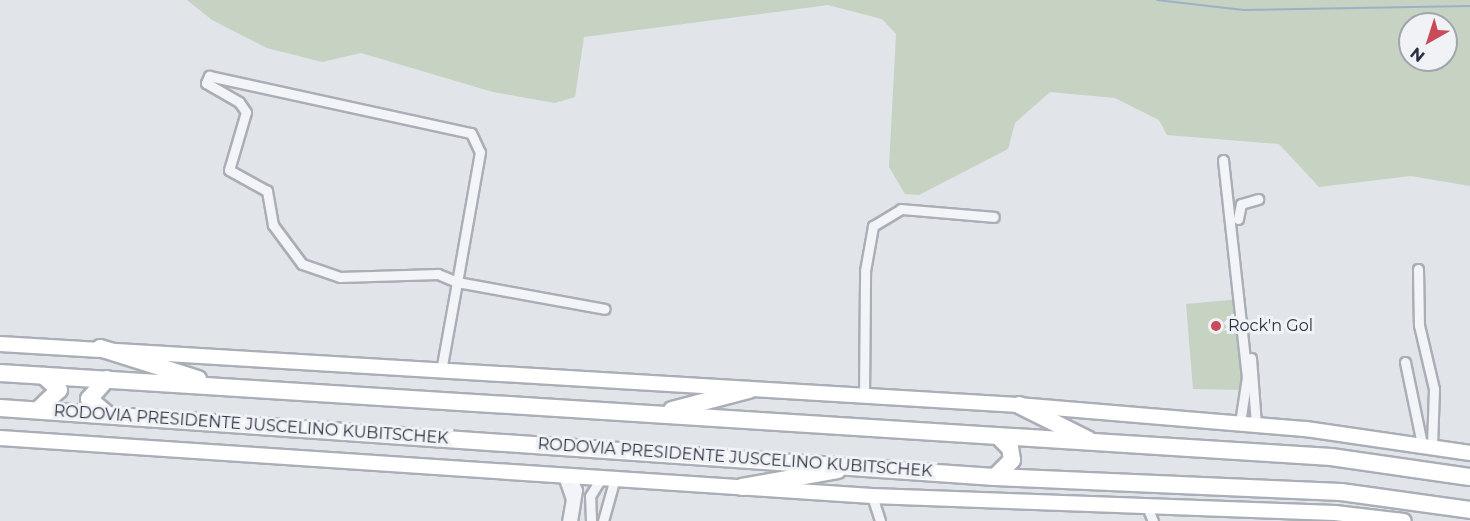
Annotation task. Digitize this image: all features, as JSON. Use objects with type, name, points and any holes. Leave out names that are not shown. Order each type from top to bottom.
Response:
[{"type":"highway","points":[[100,348],[222,387]]},
{"type":"highway","points":[[0,373],[1341,458],[1470,477]]},
{"type":"highway","points":[[38,410],[59,390],[43,376]]},
{"type":"highway","points":[[106,379],[89,399],[109,416]]},
{"type":"highway","points":[[657,414],[749,390]]},
{"type":"highway","points":[[1019,405],[1098,444]]},
{"type":"highway","name":"RODOVIA PRESIDENTE JUSCELINO KUBITSCHEK","points":[[0,408],[864,466],[995,477],[1341,492],[1470,510]]},
{"type":"highway","points":[[995,477],[1012,460],[1010,448],[998,436]]},
{"type":"highway","points":[[742,487],[864,466]]},
{"type":"main road","points":[[0,344],[100,348],[441,371],[1019,405],[1257,424],[1427,445],[1470,453]]},
{"type":"main road","points":[[0,438],[566,473],[872,496],[1335,513],[1404,521]]},
{"type":"street","points":[[441,371],[457,282],[480,152],[471,134],[222,76],[206,78],[246,112],[229,170],[267,191],[273,225],[302,264],[340,277],[438,274],[457,282],[605,309]]},
{"type":"street","points":[[1223,160],[1247,377],[1240,423]]},
{"type":"street","points":[[1257,424],[1238,209],[1258,199]]},
{"type":"street","points":[[864,397],[865,271],[873,226],[901,208],[994,217]]},
{"type":"street","points":[[1418,269],[1419,325],[1434,389],[1427,445]]},
{"type":"street","points":[[1405,362],[1427,445]]},
{"type":"street","points":[[566,473],[577,506],[571,519]]},
{"type":"street","points":[[566,473],[572,499],[571,519]]},
{"type":"street","points":[[571,519],[591,520],[589,507],[609,477]]},
{"type":"street","points":[[603,521],[609,477]]},
{"type":"street","points":[[872,496],[880,521]]},
{"type":"street","points":[[577,506],[589,507]]},
{"type":"street","points":[[1147,507],[1153,521]]},
{"type":"green space","points":[[187,0],[1470,0],[1470,186],[1411,176],[1319,187],[1279,144],[1167,135],[1159,120],[1115,98],[1050,92],[1015,123],[1008,149],[919,195],[905,194],[889,167],[896,34],[882,19],[828,5],[584,37],[575,97],[555,103],[493,92],[361,53],[322,62],[267,48],[212,20]]},
{"type":"green space","name":"Rock'n Gol","points":[[1241,299],[1248,390],[1193,389],[1186,304]]},
{"type":"waterway","points":[[1157,0],[1243,10],[1470,6]]},
{"type":"place","name":"Rock'n Gol","points":[[1216,326]]}]
